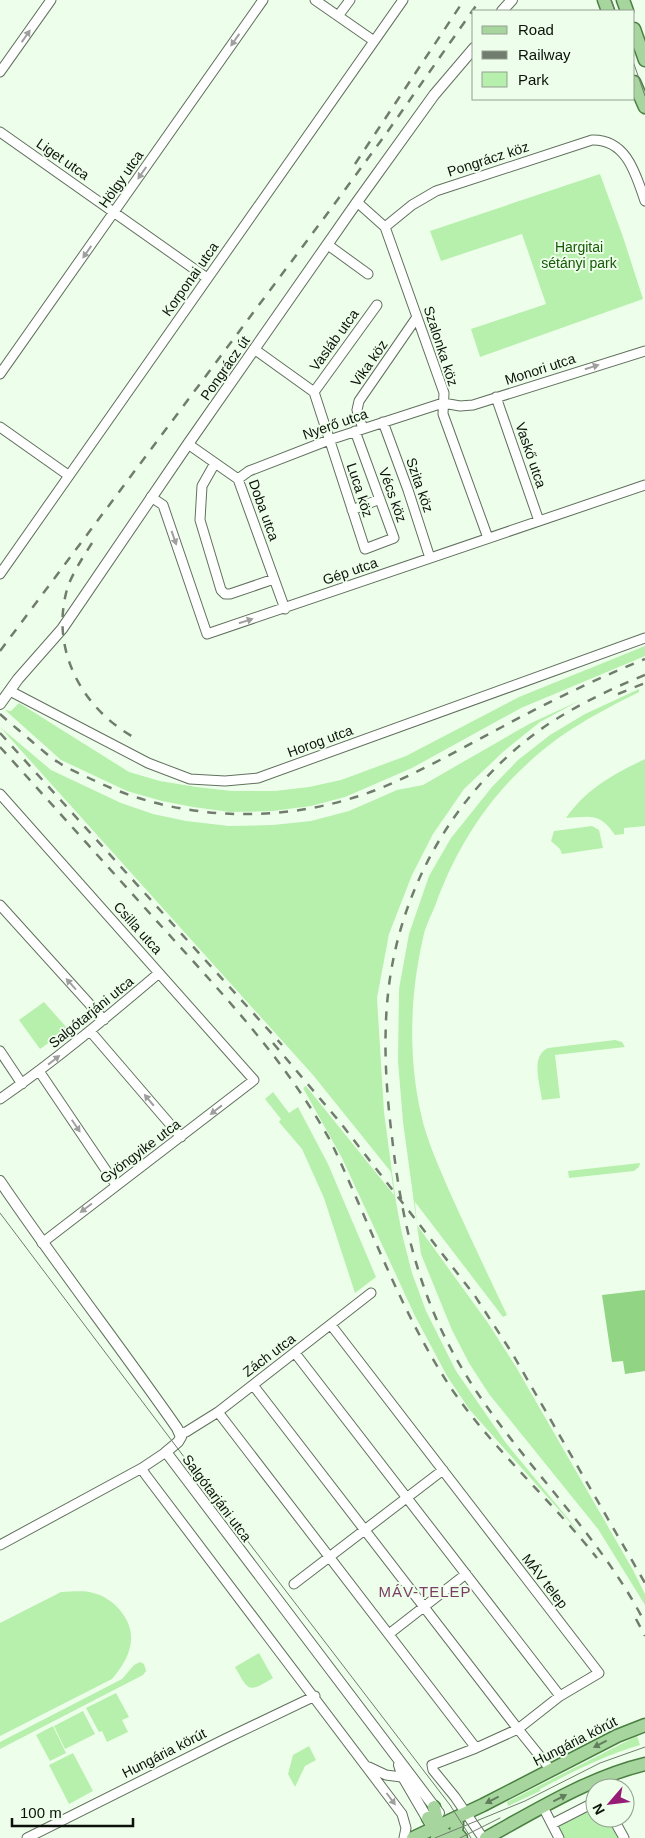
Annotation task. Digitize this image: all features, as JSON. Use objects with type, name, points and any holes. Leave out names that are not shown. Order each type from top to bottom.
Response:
[{"type":"main road","points":[[635,32],[645,60]]},
{"type":"main road","points":[[635,84],[645,107]]},
{"type":"main road","name":"Hungária körút","points":[[413,1838],[443,1830],[465,1812],[617,1736],[645,1725]]},
{"type":"main road","points":[[485,1838],[593,1783],[642,1765]]},
{"type":"street","points":[[0,72],[51,0]]},
{"type":"street","name":"Hölgy utca","points":[[0,374],[263,0]]},
{"type":"street","points":[[315,0],[374,41]]},
{"type":"street","points":[[326,8],[332,0]]},
{"type":"street","points":[[338,16],[350,0]]},
{"type":"street","name":"Korponai utca","points":[[0,574],[402,0]]},
{"type":"street","name":"Pongrácz út","points":[[0,704],[18,679],[62,629],[357,202],[434,95],[472,50]]},
{"type":"street","name":"Liget utca","points":[[0,132],[207,278]]},
{"type":"street","name":"Pongrácz köz","points":[[386,227],[412,205],[436,191],[592,140],[601,139],[623,153],[630,162],[645,201]]},
{"type":"street","points":[[357,202],[386,227]]},
{"type":"street","name":"Szalonka köz","points":[[386,227],[444,393],[443,414],[488,538]]},
{"type":"street","points":[[328,245],[368,274]]},
{"type":"street","name":"Vasláb utca","points":[[314,392],[377,305]]},
{"type":"street","name":"Vika köz","points":[[359,430],[359,401],[417,317]]},
{"type":"street","points":[[254,350],[314,392]]},
{"type":"street","name":"Monori utca","points":[[443,403],[460,406],[474,405],[645,351]]},
{"type":"street","name":"Luca köz","points":[[314,392],[365,549]]},
{"type":"street","name":"Vaskő utca","points":[[496,398],[539,521]]},
{"type":"street","name":"Nyerő utca","points":[[238,478],[248,471],[329,440],[443,403]]},
{"type":"street","name":"Szita köz","points":[[383,422],[430,558]]},
{"type":"street","points":[[0,427],[68,475]]},
{"type":"street","name":"Vécs köz","points":[[359,430],[380,500],[394,538],[365,549]]},
{"type":"street","name":"Doba utca","points":[[188,444],[238,478],[285,608]]},
{"type":"street","points":[[215,463],[202,486],[200,520],[221,590],[225,594],[230,594],[274,579]]},
{"type":"street","name":"Gép utca","points":[[152,497],[164,505],[207,634],[645,485]]},
{"type":"street","points":[[352,510],[380,500]]},
{"type":"street","name":"Horog utca","points":[[10,691],[148,763],[190,779],[225,781],[258,778],[645,638]]},
{"type":"street","name":"Csilla utca","points":[[0,794],[254,1080]]},
{"type":"street","points":[[0,906],[104,1020]]},
{"type":"street","name":"Salgótarjáni utca","points":[[0,1099],[104,1020],[159,973]]},
{"type":"street","points":[[90,1031],[181,1138]]},
{"type":"street","points":[[0,1051],[22,1084]]},
{"type":"street","points":[[39,1071],[116,1185]]},
{"type":"street","name":"Gyöngyike utca","points":[[42,1243],[254,1080]]},
{"type":"street","points":[[0,1181],[42,1243],[125,1354],[180,1433]]},
{"type":"street","name":"Zách utca","points":[[180,1433],[186,1432],[218,1412],[371,1294]]},
{"type":"street","name":"MÁV telep","points":[[332,1325],[599,1672],[560,1696],[518,1729],[432,1765],[433,1770],[465,1812]]},
{"type":"street","points":[[295,1352],[560,1696]]},
{"type":"street","points":[[253,1384],[551,1770]]},
{"type":"street","points":[[218,1412],[476,1748]]},
{"type":"street","name":"Salgótarjáni utca","points":[[180,1433],[181,1437],[178,1442],[166,1452],[414,1779],[443,1830]]},
{"type":"street","points":[[0,1545],[142,1468],[166,1452]]},
{"type":"street","points":[[142,1468],[402,1814],[406,1828],[404,1838]]},
{"type":"street","points":[[294,1584],[443,1470]]},
{"type":"street","points":[[388,1634],[466,1574]]},
{"type":"street","name":"Hungária körút","points":[[28,1838],[224,1739],[315,1696]]},
{"type":"street","name":"Salgótarjáni utca","points":[[395,1755],[403,1777],[443,1830]]},
{"type":"street","points":[[364,1764],[386,1775],[414,1779]]},
{"type":"street","points":[[543,1807],[558,1838]]},
{"type":"street","points":[[552,1824],[585,1807]]},
{"type":"street","points":[[465,1812],[485,1838]]},
{"type":"green space","name":"Hargitai sétányi park","points":[[600,174],[643,299],[480,357],[471,329],[546,304],[522,234],[441,261],[430,231]]},
{"type":"green space","points":[[645,646],[645,656],[521,708],[412,768],[345,797],[311,806],[273,811],[230,812],[193,807],[127,791],[61,760],[5,710],[11,711],[19,703],[129,772],[160,781],[196,787],[232,791],[275,791],[309,787],[341,780],[406,756],[519,697]]},
{"type":"green space","points":[[639,689],[639,692],[594,715],[552,743],[526,765],[497,796],[472,830],[451,867],[423,938],[415,981],[412,1026],[414,1070],[421,1114],[430,1145],[507,1315],[503,1317],[415,1202],[417,1224],[403,1122],[398,1061],[399,989],[409,934],[429,876],[451,838],[492,787],[518,760],[550,735],[585,714]]},
{"type":"green space","points":[[581,700],[540,722],[504,751],[464,789],[433,834],[412,875],[389,934],[377,998],[384,1112],[396,1202],[412,1273],[426,1311],[456,1371],[506,1443],[584,1538],[469,1409],[447,1376],[415,1316],[342,1158],[303,1088],[306,1086],[394,1195],[391,1172],[313,1075],[0,727],[51,770],[121,803],[153,814],[186,821],[229,826],[273,825],[311,821],[349,811],[397,790],[423,785],[529,724]]},
{"type":"green space","points":[[645,759],[645,826],[624,828],[624,834],[615,835],[599,819],[588,817],[566,818],[582,799],[601,783]]},
{"type":"green space","points":[[592,826],[599,830],[603,848],[562,854],[560,849],[551,841],[554,831]]},
{"type":"green space","points":[[44,1002],[68,1029],[40,1049],[19,1020]]},
{"type":"green space","points":[[615,1040],[622,1042],[625,1047],[555,1055],[560,1098],[542,1100],[538,1079],[538,1064],[542,1052],[548,1048]]},
{"type":"green space","points":[[273,1092],[289,1113],[298,1107],[328,1164],[376,1277],[355,1293],[324,1198],[302,1149],[279,1122],[281,1119],[265,1099]]},
{"type":"green space","points":[[640,1163],[639,1167],[634,1171],[569,1178],[568,1171]]},
{"type":"green space","points":[[417,1225],[488,1323],[516,1367],[633,1570],[645,1594],[645,1605],[598,1529],[489,1394],[469,1363],[452,1330],[421,1254]]},
{"type":"green space","points":[[645,1290],[645,1371],[625,1374],[623,1361],[612,1362],[602,1295]]},
{"type":"green space","points":[[61,1592],[89,1592],[100,1595],[114,1604],[126,1618],[129,1627],[131,1636],[128,1654],[119,1671],[112,1679],[0,1736],[0,1623]]},
{"type":"green space","points":[[259,1653],[273,1678],[254,1688],[250,1688],[243,1681],[235,1667]]},
{"type":"green space","points":[[140,1662],[144,1664],[146,1671],[143,1675],[0,1749],[0,1742],[122,1679],[134,1665]]},
{"type":"green space","points":[[116,1693],[129,1717],[122,1720],[128,1732],[107,1742],[102,1731],[99,1732],[86,1708]]},
{"type":"green space","points":[[83,1711],[95,1734],[65,1749],[54,1726]]},
{"type":"green space","points":[[53,1726],[66,1753],[50,1761],[36,1735]]},
{"type":"green space","points":[[637,1736],[640,1745],[589,1764],[508,1806],[507,1802]]},
{"type":"green space","points":[[309,1746],[316,1760],[305,1766],[295,1787],[288,1774],[293,1755]]},
{"type":"green space","points":[[73,1753],[93,1791],[69,1804],[49,1765]]},
{"type":"green space","points":[[585,1810],[585,1828],[616,1828],[621,1838],[562,1838],[557,1825]]},
{"type":"tram line","points":[[611,0],[615,10]]},
{"type":"tram line","points":[[635,67],[645,96]]},
{"type":"tram line","points":[[0,1213],[450,1805],[471,1838]]},
{"type":"tram line","points":[[435,1838],[525,1801],[600,1763],[645,1747]]},
{"type":"tram line","points":[[460,1838],[500,1818]]},
{"type":"railway","points":[[355,164],[464,0]]},
{"type":"railway","points":[[473,10],[480,0]]},
{"type":"railway","points":[[0,651],[327,214],[472,11]]},
{"type":"railway","points":[[92,543],[68,586],[63,609],[63,632],[67,653],[74,674],[85,693],[99,710],[135,738]]},
{"type":"railway","points":[[0,714],[55,760],[71,770],[120,792],[156,803],[194,810],[232,814],[270,813],[307,809],[345,800],[381,788],[427,767],[555,700],[645,659]]},
{"type":"railway","points":[[645,675],[593,698],[544,727],[512,752],[484,780],[459,811],[437,844],[419,879],[405,916],[394,955],[388,994],[385,1048],[388,1101],[395,1164],[405,1219],[419,1273],[439,1324],[472,1385],[496,1420],[601,1552],[645,1623]]},
{"type":"railway","points":[[618,694],[645,683]]},
{"type":"railway","points":[[0,733],[282,1045]]},
{"type":"railway","points":[[0,747],[216,987],[278,1061],[315,1114],[331,1142],[402,1301],[434,1362],[469,1413],[597,1558]]},
{"type":"railway","points":[[273,1043],[339,1121],[475,1296],[512,1353],[645,1583]]},
{"type":"railway","points":[[636,1619],[645,1636]]},
{"type":"district","name":"MÁV-TELEP","points":[[425,1592]]}]
